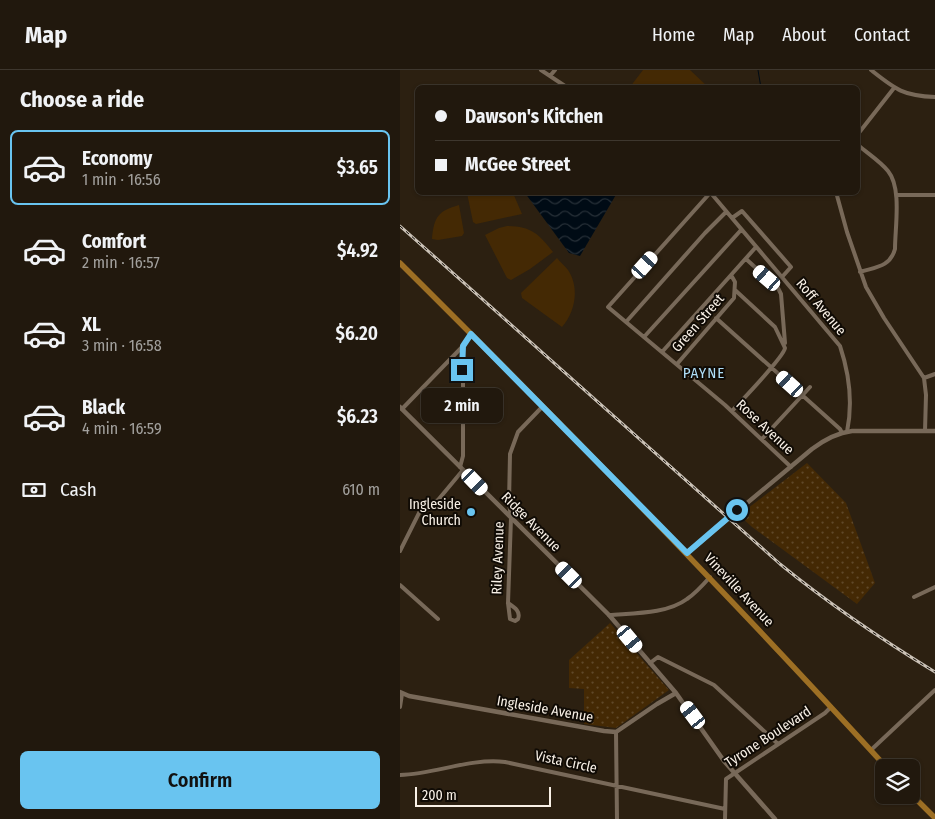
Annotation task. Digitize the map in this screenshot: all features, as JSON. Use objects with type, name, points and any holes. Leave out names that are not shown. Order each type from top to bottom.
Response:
[{"type":"main road","name":"Vineville Avenue","points":[[400,263],[687,553],[879,759]]},
{"type":"main road","points":[[920,803],[935,818]]},
{"type":"street","points":[[541,70],[564,85]]},
{"type":"street","points":[[550,76],[555,70]]},
{"type":"street","points":[[871,70],[894,88],[914,96],[935,97]]},
{"type":"street","points":[[860,131],[894,88]]},
{"type":"street","points":[[860,147],[888,171],[895,185],[896,195],[895,249],[893,257],[888,263],[860,272]]},
{"type":"street","name":"Rose Avenue","points":[[708,195],[608,307],[732,411],[791,467]]},
{"type":"street","name":"Roff Avenue","points":[[712,195],[840,346],[850,397],[850,417],[844,432]]},
{"type":"street","points":[[837,195],[860,272],[870,297],[924,378],[926,395],[925,431]]},
{"type":"street","points":[[896,195],[935,195]]},
{"type":"street","points":[[732,218],[742,211],[791,267],[782,277]]},
{"type":"street","points":[[626,322],[726,212]]},
{"type":"street","points":[[644,337],[741,230]]},
{"type":"street","points":[[662,352],[756,247]]},
{"type":"street","points":[[732,411],[785,351],[781,294],[778,288],[746,259]]},
{"type":"street","name":"Green Street","points":[[678,364],[734,298],[735,282],[731,275]]},
{"type":"street","points":[[735,290],[775,327],[785,348]]},
{"type":"street","points":[[716,318],[844,432]]},
{"type":"street","points":[[401,408],[463,346],[471,334]]},
{"type":"street","points":[[400,551],[422,507],[438,500],[462,468],[463,346]]},
{"type":"street","points":[[924,378],[935,374]]},
{"type":"street","points":[[762,440],[810,387]]},
{"type":"street","name":"Riley Avenue","points":[[508,603],[511,518],[509,502],[510,456],[513,441],[520,429],[543,406]]},
{"type":"street","name":"Ridge Avenue","points":[[401,408],[609,615],[676,693],[734,774],[775,819]]},
{"type":"street","points":[[687,553],[824,440],[844,432],[935,431]]},
{"type":"street","points":[[609,615],[653,611],[674,606],[688,599],[710,577]]},
{"type":"street","points":[[400,585],[438,619]]},
{"type":"street","points":[[914,597],[935,587]]},
{"type":"street","points":[[650,663],[658,656],[714,685],[778,744]]},
{"type":"street","points":[[871,750],[935,690]]},
{"type":"street","points":[[400,707],[401,693]]},
{"type":"street","name":"Ingleside Avenue","points":[[401,693],[616,732]]},
{"type":"street","points":[[617,819],[616,732],[676,693]]},
{"type":"street","name":"Tyrone Boulevard","points":[[725,819],[726,779],[825,713],[831,707]]},
{"type":"street","name":"Vista Circle","points":[[400,776],[494,760],[725,809]]},
{"type":"shaded area","points":[[643,70],[690,70],[706,85],[632,85]]},
{"type":"shaded area","points":[[467,195],[514,195],[522,214],[476,224],[473,222]]},
{"type":"shaded area","points":[[459,205],[464,233],[462,236],[438,240],[432,239],[434,225],[438,216],[446,210]]},
{"type":"shaded area","points":[[507,226],[515,226],[534,232],[553,252],[511,280],[507,278],[485,235]]},
{"type":"shaded area","points":[[557,258],[572,277],[575,292],[573,307],[562,327],[522,298],[521,293]]},
{"type":"shaded area","points":[[807,463],[846,503],[875,583],[857,604],[752,527],[739,515]]},
{"type":"shaded area","points":[[610,623],[669,690],[616,728],[584,724],[584,689],[569,688],[569,660]]},
{"type":"water","points":[[526,195],[616,195],[580,256],[569,253]]},
{"type":"waterway","points":[[758,70],[760,85]]},
{"type":"railway","points":[[400,226],[780,564],[856,621],[935,672]]},
{"type":"place","name":"Ingleside Church","points":[[471,512]]},
{"type":"district","name":"PAYNE","points":[[704,373]]},
{"type":"route","points":[[462,370],[463,346],[471,334],[687,553],[737,510]]}]
